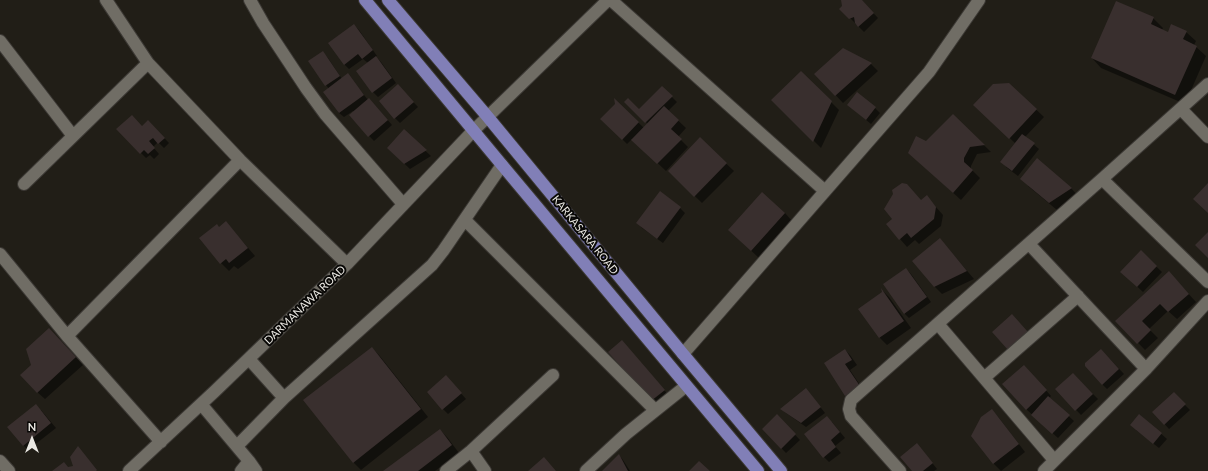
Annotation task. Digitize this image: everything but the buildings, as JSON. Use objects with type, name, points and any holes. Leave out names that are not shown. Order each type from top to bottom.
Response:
[{"type":"main road","name":"KARKASARA ROAD","points":[[365,0],[758,471]]},
{"type":"main road","name":"KARKASARA ROAD","points":[[388,0],[487,116],[781,471]]},
{"type":"street","points":[[106,0],[148,63],[240,160],[347,264]]},
{"type":"street","points":[[250,0],[263,23],[306,88],[402,204]]},
{"type":"street","name":"DARMANAWA ROAD","points":[[128,471],[249,359],[347,264],[402,204],[487,116],[608,0]]},
{"type":"street","points":[[611,0],[825,191]]},
{"type":"street","points":[[683,354],[928,72],[979,0]]},
{"type":"street","points":[[0,41],[73,136]]},
{"type":"street","points":[[24,184],[148,63]]},
{"type":"street","points":[[900,471],[851,416],[849,409],[851,400],[1208,84]]},
{"type":"street","points":[[1181,109],[1208,137]]},
{"type":"street","points":[[67,336],[240,160]]},
{"type":"street","points":[[237,446],[284,398],[432,265],[465,220],[502,165]]},
{"type":"street","points":[[1102,179],[1208,282]]},
{"type":"street","points":[[465,220],[655,410]]},
{"type":"street","points":[[1029,244],[1146,369]]},
{"type":"street","points":[[0,254],[67,336],[160,442]]},
{"type":"street","points":[[984,378],[1078,296]]},
{"type":"street","points":[[1044,471],[1146,369],[1208,301]]},
{"type":"street","points":[[938,324],[1054,460]]},
{"type":"street","points":[[249,359],[284,398]]},
{"type":"street","points":[[446,471],[471,451],[552,376]]},
{"type":"street","points":[[586,471],[626,434],[686,386]]},
{"type":"street","points":[[201,404],[250,461],[256,471]]},
{"type":"street","points":[[471,451],[486,471]]},
{"type":"street","points":[[0,461],[9,471]]},
{"type":"street","points":[[241,471],[250,461]]}]
